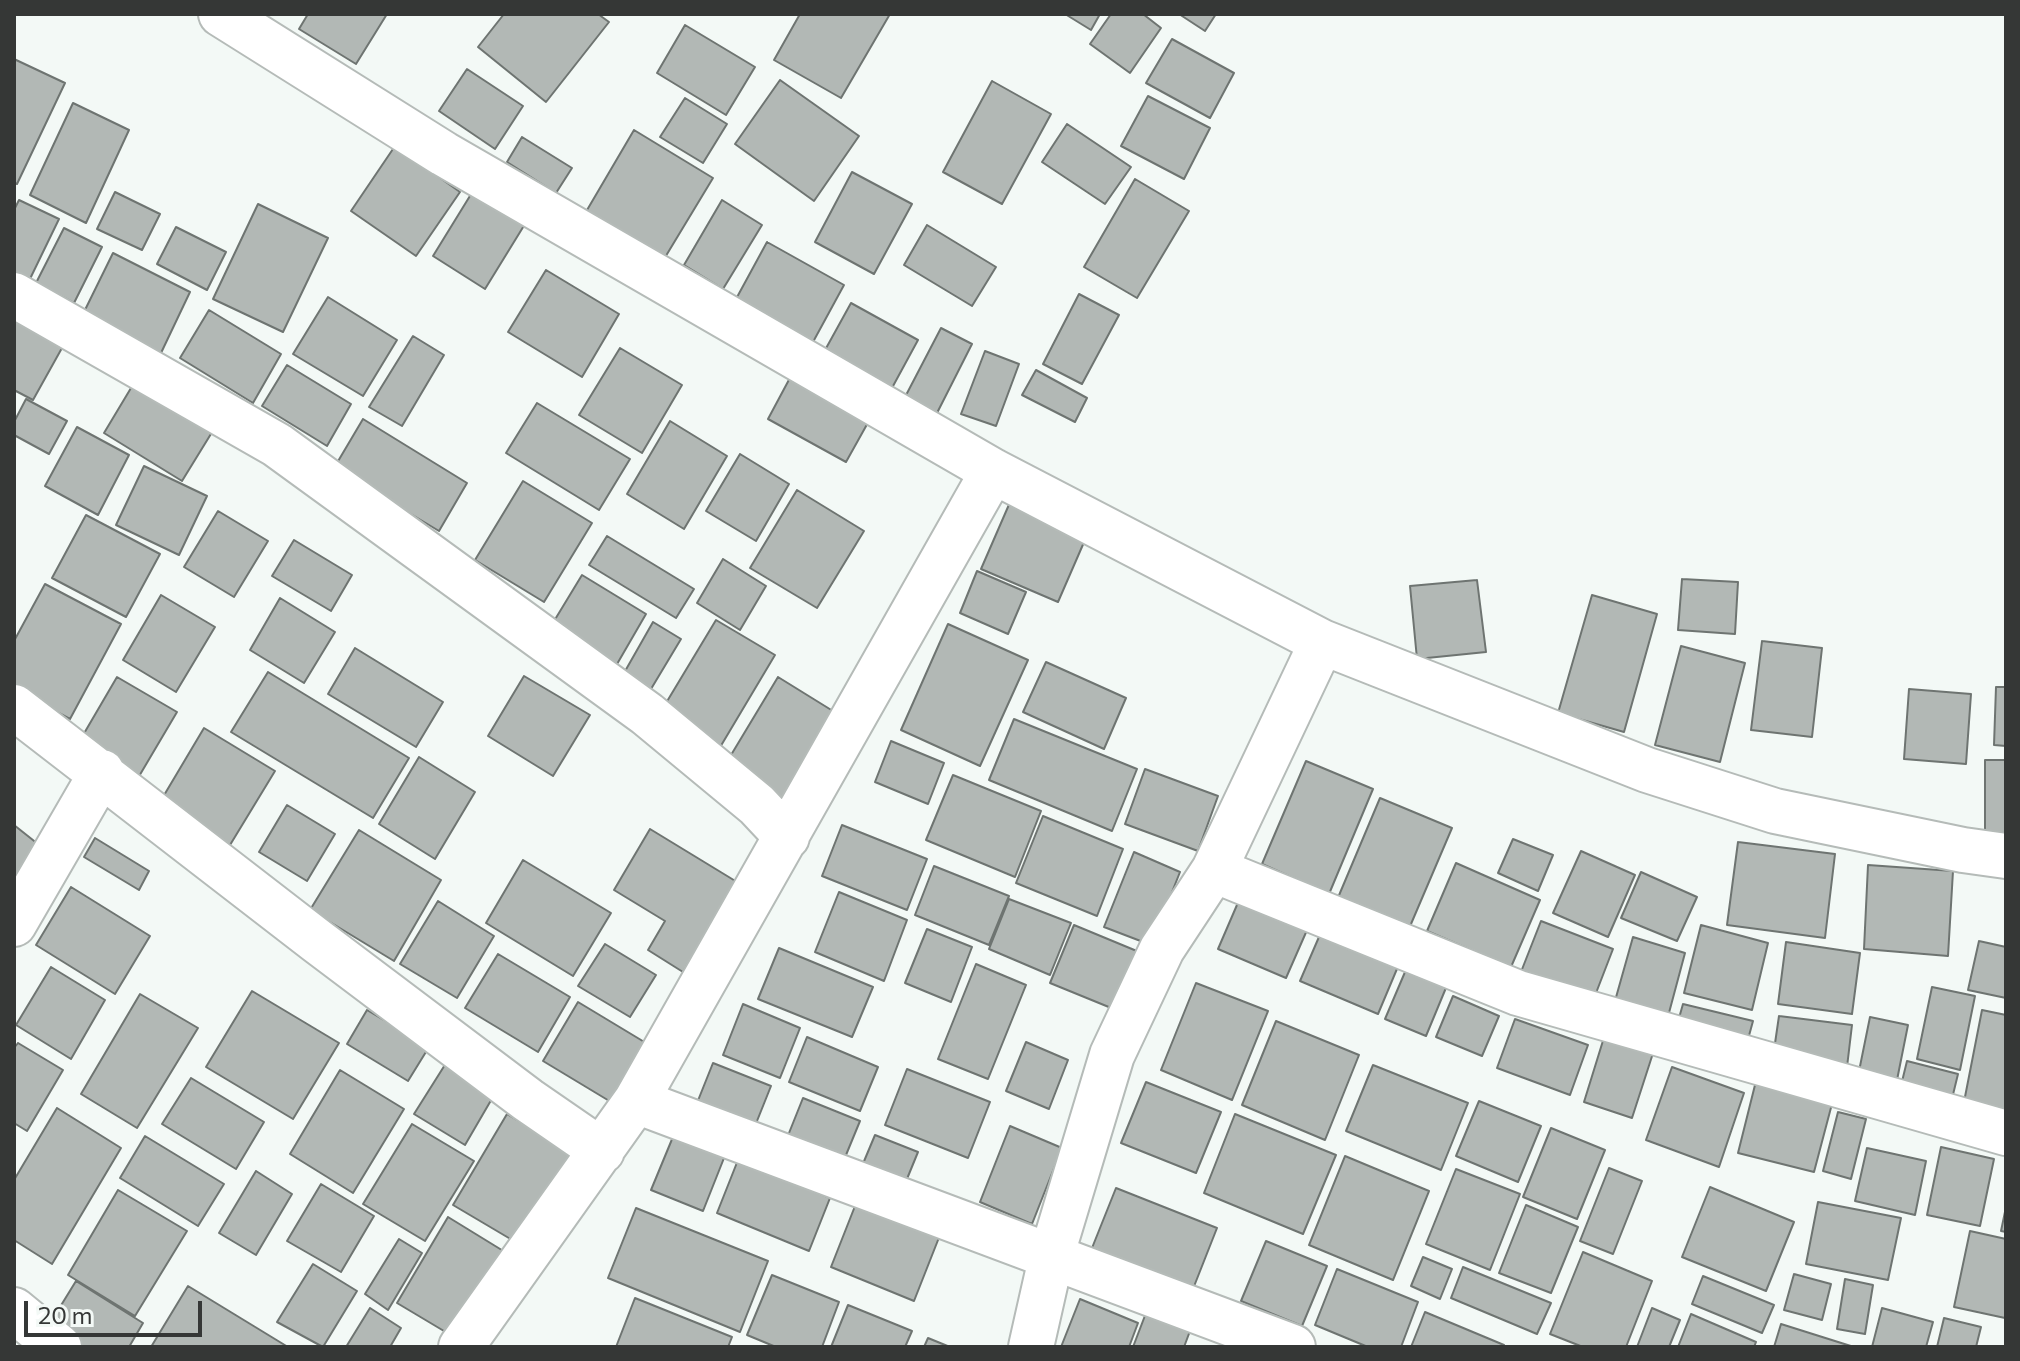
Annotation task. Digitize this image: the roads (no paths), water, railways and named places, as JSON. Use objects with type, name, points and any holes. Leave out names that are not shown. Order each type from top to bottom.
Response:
[{"type":"street","points":[[221,14],[444,154],[993,471],[1322,642],[1647,770],[1775,811],[2006,856]]},
{"type":"street","points":[[14,295],[48,311],[277,445],[647,714],[757,805],[787,837]]},
{"type":"street","points":[[461,1347],[636,1101],[993,471]]},
{"type":"street","points":[[1031,1347],[1052,1254],[1112,1055],[1162,949],[1214,870],[1322,642]]},
{"type":"street","points":[[14,707],[329,950],[528,1100],[602,1151]]},
{"type":"street","points":[[14,924],[102,772]]},
{"type":"street","points":[[1214,870],[1518,993],[2006,1133]]},
{"type":"street","points":[[636,1101],[1052,1254],[1293,1347]]},
{"type":"street","points":[[14,1310],[59,1347]]}]
